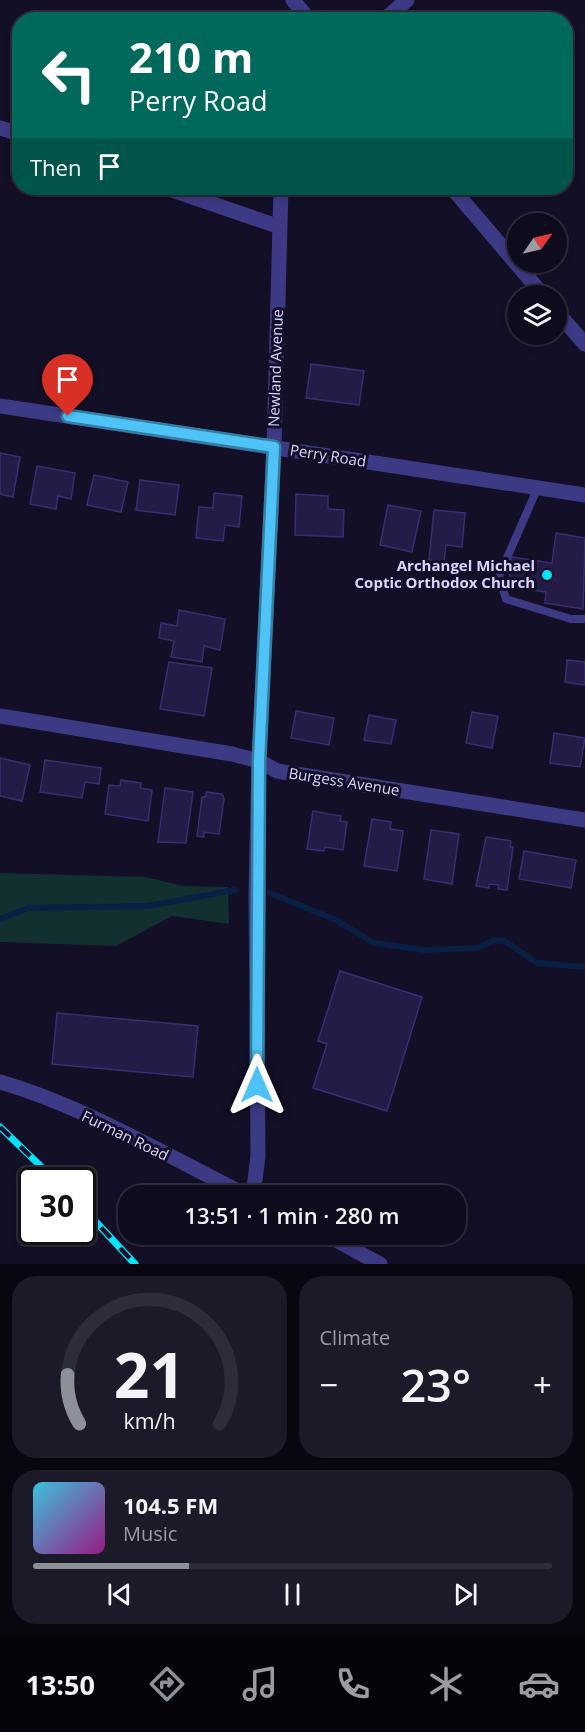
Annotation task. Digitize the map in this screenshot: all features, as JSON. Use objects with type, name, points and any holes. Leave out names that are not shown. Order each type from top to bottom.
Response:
[{"type":"street","points":[[293,0],[303,12]]},
{"type":"street","points":[[393,12],[407,0]]},
{"type":"street","points":[[186,195],[280,227]]},
{"type":"street","name":"Newland Avenue","points":[[254,1185],[258,1156],[256,894],[259,761],[274,447],[281,195]]},
{"type":"street","points":[[458,195],[535,285]]},
{"type":"street","points":[[567,323],[585,344]]},
{"type":"street","name":"Perry Road","points":[[0,406],[585,495]]},
{"type":"street","name":"Burgess Avenue","points":[[0,716],[232,754],[259,761],[277,771],[585,820]]},
{"type":"street","name":"Furman Road","points":[[0,1082],[96,1121],[226,1185]]},
{"type":"street","points":[[346,1245],[380,1264]]},
{"type":"lane","points":[[538,487],[499,576],[506,599],[571,619],[585,619]]},
{"type":"green space","points":[[0,873],[146,877],[183,886],[228,887],[229,924],[172,916],[116,946],[0,942]]},
{"type":"building","points":[[311,364],[364,371],[359,405],[306,398]]},
{"type":"building","points":[[0,453],[20,457],[13,497],[0,494]]},
{"type":"building","points":[[37,466],[75,473],[71,499],[58,496],[56,509],[30,504]]},
{"type":"building","points":[[94,475],[128,482],[121,512],[87,505]]},
{"type":"building","points":[[140,480],[179,485],[175,515],[136,510]]},
{"type":"building","points":[[214,493],[242,496],[239,527],[225,525],[223,541],[196,538],[199,507],[213,508]]},
{"type":"building","points":[[296,494],[328,496],[328,509],[344,510],[343,537],[295,535]]},
{"type":"building","points":[[388,505],[421,511],[412,552],[380,545]]},
{"type":"building","points":[[434,510],[465,513],[462,547],[446,545],[444,562],[429,560]]},
{"type":"building","name":"Archangel Michael Coptic Orthodox Church","points":[[556,533],[585,538],[583,609],[545,603],[546,592],[508,587],[512,557],[552,563]]},
{"type":"building","points":[[179,610],[225,619],[220,650],[204,646],[202,662],[171,657],[174,641],[159,638],[161,623],[177,626]]},
{"type":"building","points":[[567,660],[585,662],[585,685],[565,682]]},
{"type":"building","points":[[169,662],[212,668],[204,716],[160,709]]},
{"type":"building","points":[[296,711],[334,718],[329,745],[291,738]]},
{"type":"building","points":[[472,712],[498,716],[492,748],[466,743]]},
{"type":"building","points":[[369,715],[396,720],[391,744],[364,740]]},
{"type":"building","points":[[554,733],[585,738],[580,767],[550,763]]},
{"type":"building","points":[[0,758],[30,765],[22,801],[0,796]]},
{"type":"building","points":[[45,760],[101,768],[99,784],[85,782],[82,798],[40,792]]},
{"type":"building","points":[[121,780],[141,783],[140,788],[152,790],[148,821],[105,814],[109,785],[120,786]]},
{"type":"building","points":[[165,788],[193,792],[186,843],[158,842]]},
{"type":"building","points":[[206,792],[222,794],[224,799],[219,834],[204,832],[204,837],[197,836],[202,797],[206,797]]},
{"type":"building","points":[[313,811],[341,816],[340,821],[347,822],[343,850],[325,847],[324,851],[307,849]]},
{"type":"building","points":[[372,819],[391,822],[390,829],[403,831],[397,871],[364,866]]},
{"type":"building","points":[[431,830],[459,834],[452,884],[424,879]]},
{"type":"building","points":[[486,837],[511,841],[510,847],[513,847],[507,890],[498,889],[499,885],[489,884],[489,888],[476,886]]},
{"type":"building","points":[[524,851],[576,860],[571,888],[519,879]]},
{"type":"building","points":[[340,971],[422,997],[387,1111],[313,1088],[327,1044],[318,1041]]},
{"type":"building","points":[[57,1013],[198,1026],[193,1077],[52,1064]]},
{"type":"waterway","points":[[0,919],[28,908],[148,906],[235,890]]},
{"type":"waterway","points":[[270,893],[336,920],[374,943],[425,950],[478,948],[494,940],[505,941],[537,963],[585,967]]},
{"type":"railway","points":[[0,1127],[42,1167]]},
{"type":"railway","points":[[96,1222],[135,1264]]},
{"type":"place","name":"Archangel Michael Coptic Orthodox Church","points":[[547,575]]},
{"type":"route","points":[[68,416],[274,447],[259,761],[256,894],[257,1085]]}]
